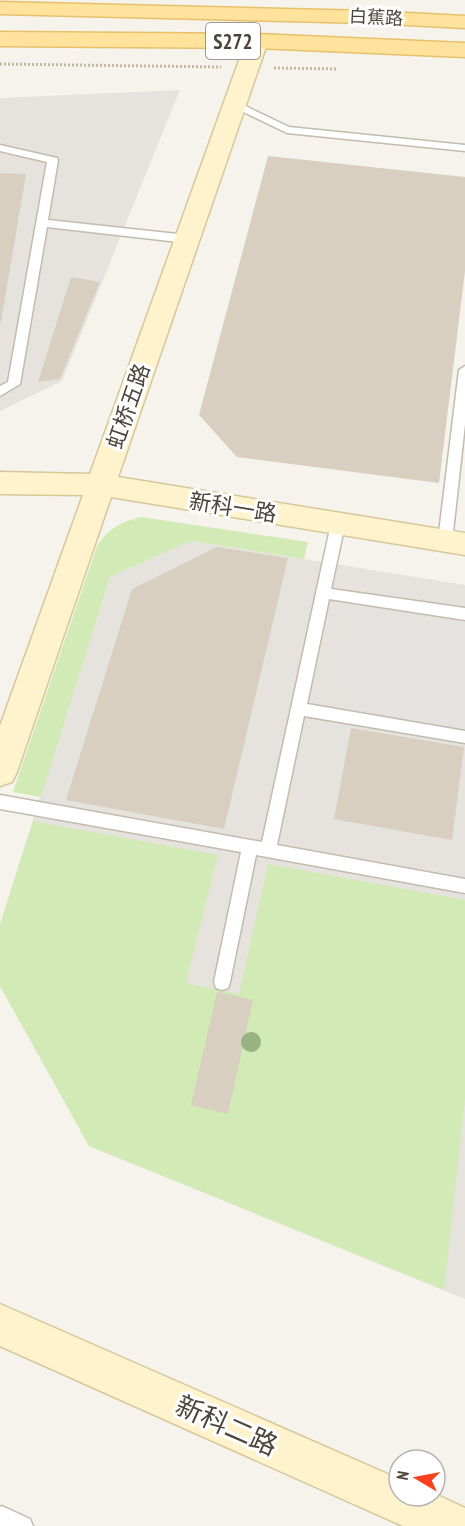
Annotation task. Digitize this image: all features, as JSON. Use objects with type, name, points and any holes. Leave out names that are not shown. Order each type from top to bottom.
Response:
[{"type":"main road","points":[[163,11],[196,0]]},
{"type":"main road","points":[[326,0],[369,16]]},
{"type":"main road","name":"白蕉路","points":[[0,8],[369,16],[465,22]]},
{"type":"main road","name":"白蕉路","points":[[0,39],[257,41],[465,50]]},
{"type":"street","name":"虹桥五路","points":[[0,772],[257,41]]},
{"type":"street","name":"新科一路","points":[[0,483],[100,485],[455,543]]},
{"type":"street","name":"新科二路","points":[[0,1324],[455,1526]]},
{"type":"lane","points":[[235,104],[286,130],[465,148]]},
{"type":"lane","points":[[0,148],[52,160],[14,384],[0,392]]},
{"type":"lane","points":[[42,223],[187,239]]},
{"type":"lane","points":[[455,543],[465,370]]},
{"type":"lane","points":[[268,850],[338,524]]},
{"type":"lane","points":[[323,593],[465,614]]},
{"type":"lane","points":[[299,709],[465,737]]},
{"type":"lane","points":[[0,802],[465,886]]},
{"type":"lane","points":[[222,982],[250,847]]},
{"type":"lane","points":[[2,1516],[23,1526]]},
{"type":"shaded area","points":[[180,90],[62,381],[0,411],[0,98]]},
{"type":"shaded area","points":[[191,541],[465,585],[465,1299],[89,1146],[0,986],[0,924],[110,577]]},
{"type":"shaded area","points":[[344,607],[465,625],[465,728],[362,711],[331,678]]},
{"type":"green space","points":[[141,517],[308,542],[304,559],[191,541],[110,577],[41,797],[13,792],[97,546],[116,527]]},
{"type":"green space","points":[[33,821],[218,855],[186,983],[239,994],[268,864],[465,900],[465,1099],[444,1290],[89,1146],[0,986],[0,925]]},
{"type":"building","points":[[268,156],[465,177],[465,271],[439,483],[237,457],[199,415]]},
{"type":"building","points":[[0,173],[26,174],[1,322],[0,322]]},
{"type":"building","points":[[71,277],[100,282],[60,379],[38,382]]},
{"type":"building","points":[[217,547],[288,558],[224,829],[66,800],[132,589]]},
{"type":"building","points":[[351,728],[464,747],[452,840],[334,819]]},
{"type":"building","points":[[217,992],[253,1000],[228,1114],[191,1105]]}]
